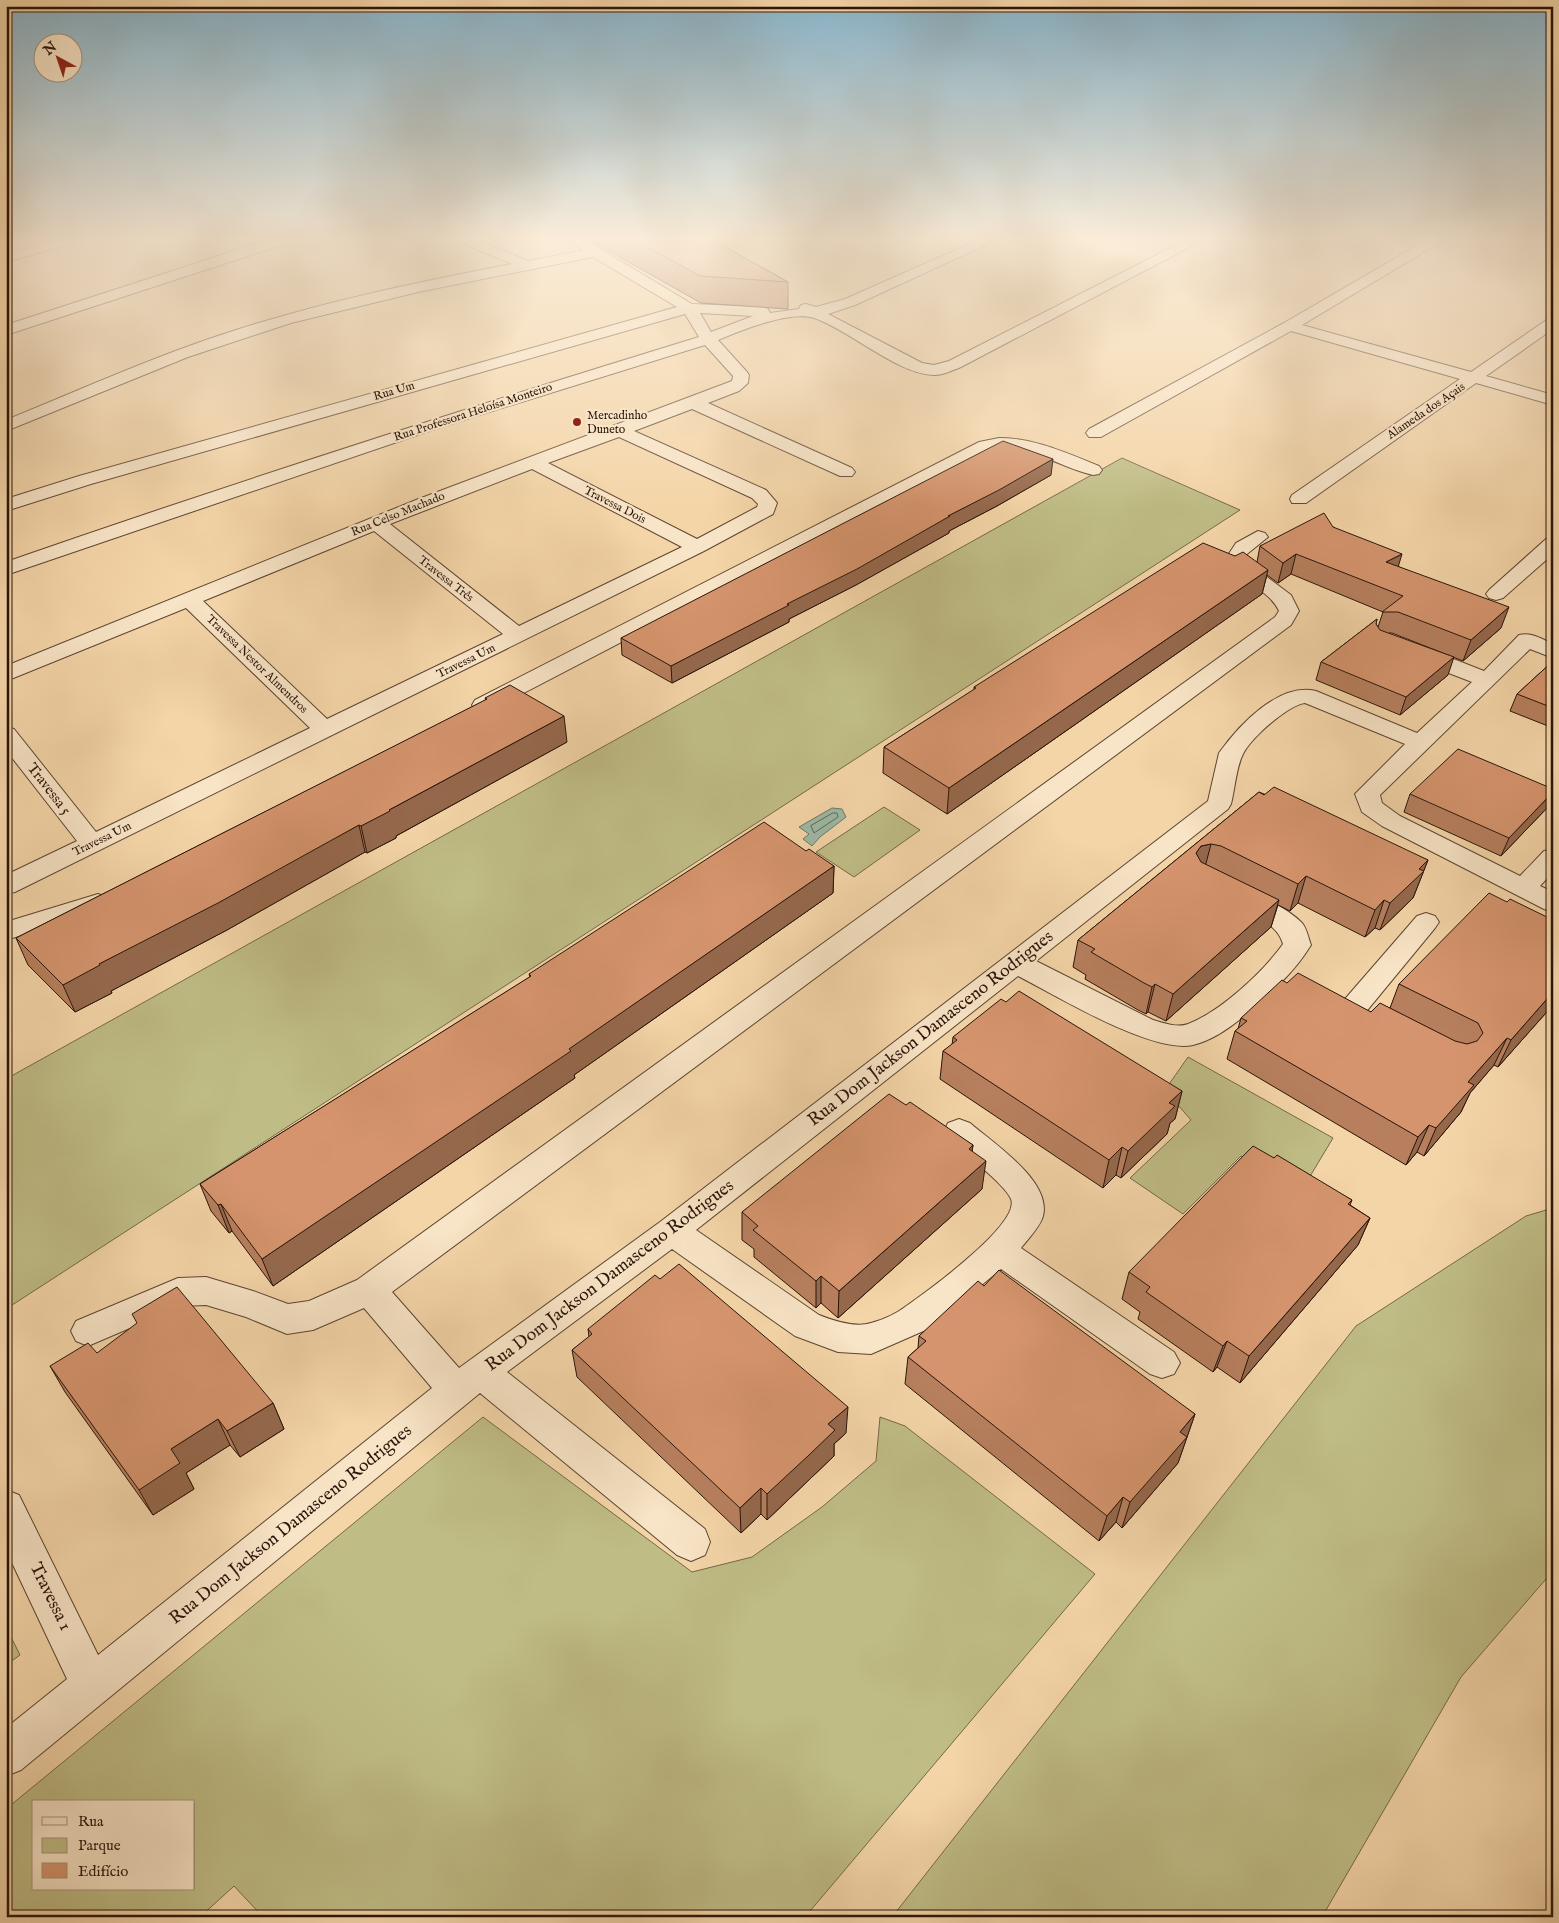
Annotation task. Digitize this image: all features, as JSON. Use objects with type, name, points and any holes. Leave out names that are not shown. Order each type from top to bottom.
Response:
[{"type":"street","points":[[6,426],[173,358],[262,328]]},
{"type":"street","name":"Rua Um","points":[[6,505],[94,477],[620,328]]},
{"type":"street","points":[[701,328],[708,339]]},
{"type":"street","name":"Rua Professora Heloísa Monteiro","points":[[6,569],[126,526],[438,422],[708,339],[736,328]]},
{"type":"street","points":[[842,328],[918,367],[930,370],[942,369],[1024,328]]},
{"type":"street","points":[[1095,433],[1286,328]]},
{"type":"street","points":[[1307,328],[1479,375],[1553,400]]},
{"type":"street","name":"Alameda dos Açais","points":[[1299,499],[1545,328]]},
{"type":"street","name":"Rua Celso Machado","points":[[6,674],[376,523],[532,462],[733,388],[742,380],[741,375],[708,339]]},
{"type":"street","points":[[1479,375],[1553,390]]},
{"type":"street","points":[[693,403],[846,472]]},
{"type":"street","name":"Travessa Um","points":[[6,886],[697,547],[758,516],[766,510],[768,503],[759,494],[618,430]]},
{"type":"street","points":[[466,714],[986,446],[1011,442],[1027,445],[1093,470]]},
{"type":"street","name":"Travessa Dois","points":[[532,462],[697,547]]},
{"type":"street","name":"Travessa Três","points":[[376,523],[517,635]]},
{"type":"street","points":[[88,1331],[178,1292],[206,1291],[252,1305],[287,1319],[314,1316],[369,1290],[1284,621],[1289,611],[1284,599],[1239,567],[1234,561],[1235,554],[1241,548],[1258,537]]},
{"type":"street","points":[[1496,594],[1553,543]]},
{"type":"street","name":"Travessa Nestor Almendros","points":[[189,599],[324,730]]},
{"type":"street","points":[[1553,652],[1528,640],[1488,680],[1419,742],[1367,794],[1371,807],[1391,821],[1553,903]]},
{"type":"street","points":[[1392,643],[1488,680]]},
{"type":"street","name":"Rua Dom Jackson Damasceno Rodrigues","points":[[6,1755],[468,1381],[672,1231],[1219,804],[1231,752],[1254,726],[1290,698],[1308,696],[1419,742]]},
{"type":"street","name":"Travessa 5","points":[[6,734],[92,844]]},
{"type":"street","points":[[1523,888],[1553,857]]},
{"type":"street","points":[[1016,963],[1144,1027],[1165,1035],[1191,1035],[1221,1018],[1279,970],[1298,945],[1293,930],[1281,919],[1222,890]]},
{"type":"street","points":[[7,931],[78,910],[114,895]]},
{"type":"street","points":[[1355,1006],[1426,922]]},
{"type":"street","points":[[1279,970],[1304,982]]},
{"type":"street","points":[[1330,994],[1380,1020]]},
{"type":"street","points":[[672,1231],[807,1326],[838,1337],[871,1338],[916,1319],[1000,1251],[1026,1216],[1028,1198],[1014,1179],[959,1131]]},
{"type":"street","points":[[1000,1251],[1162,1363]]},
{"type":"street","points":[[369,1290],[468,1381],[692,1542]]},
{"type":"street","name":"Travessa 1","points":[[6,1508],[92,1686]]},
{"type":"green space","points":[[1122,458],[1240,510],[6,1309],[6,1079]]},
{"type":"green space","points":[[884,807],[920,830],[854,877],[816,852]]},
{"type":"green space","points":[[1188,1057],[1333,1138],[1306,1183],[1241,1156],[1183,1214],[1130,1178],[1191,1120],[1165,1090]]},
{"type":"green space","points":[[1553,1208],[1553,1571],[1461,1677],[1322,1917],[892,1917],[1356,1326],[1526,1216]]},
{"type":"green space","points":[[483,1417],[692,1572],[752,1557],[822,1507],[876,1461],[880,1417],[905,1426],[1095,1574],[805,1917],[263,1917],[234,1886],[200,1917],[6,1917],[6,1809]]},
{"type":"green space","points":[[6,1627],[20,1655],[6,1665]]},
{"type":"water","points":[[832,808],[842,809],[846,817],[820,837],[812,846],[803,839],[809,834],[799,827]]},
{"type":"building","points":[[1003,441],[1053,459],[948,516],[950,516],[857,569],[671,666],[621,638]]},
{"type":"building","points":[[1324,513],[1333,527],[1402,554],[1386,562],[1509,607],[1471,640],[1398,612],[1382,612],[1403,596],[1296,554],[1283,563],[1260,546]]},
{"type":"building","points":[[1203,543],[1235,556],[1243,552],[1268,570],[949,788],[884,747],[976,688],[974,687]]},
{"type":"building","points":[[1377,619],[1376,624],[1380,630],[1454,657],[1406,697],[1321,662]]},
{"type":"building","points":[[1553,661],[1553,708],[1517,694]]},
{"type":"building","points":[[510,685],[564,716],[63,985],[16,938],[487,699],[485,698]]},
{"type":"building","points":[[1458,749],[1553,789],[1553,792],[1509,838],[1410,794]]},
{"type":"building","points":[[1274,787],[1428,860],[1419,869],[1424,871],[1390,903],[1384,900],[1375,910],[1306,876],[1298,884],[1221,846],[1211,844],[1201,846],[1196,853],[1201,862],[1279,900],[1173,994],[1155,984],[1152,987],[1144,983],[1091,952],[1095,949],[1078,940],[1259,792],[1264,795]]},
{"type":"building","points":[[764,822],[806,851],[809,849],[834,866],[569,1049],[571,1051],[262,1259],[221,1204],[218,1205],[200,1184],[531,976],[529,974]]},
{"type":"building","points":[[1489,893],[1507,902],[1510,899],[1553,920],[1553,992],[1511,1040],[1507,1038],[1468,1082],[1474,1085],[1436,1128],[1429,1125],[1418,1137],[1235,1031],[1247,1021],[1241,1018],[1282,980],[1287,983],[1298,973],[1371,1012],[1380,1003],[1455,1041],[1467,1044],[1477,1041],[1483,1033],[1478,1023],[1399,984]]},
{"type":"building","points":[[1019,991],[1182,1091],[1169,1103],[1175,1106],[1128,1151],[1122,1147],[1109,1160],[943,1051],[957,1040],[953,1037],[1001,999],[1006,1002]]},
{"type":"building","points":[[889,1094],[906,1105],[910,1102],[973,1145],[969,1149],[986,1161],[839,1291],[821,1276],[816,1281],[753,1230],[758,1226],[742,1212]]},
{"type":"building","points":[[1253,1146],[1274,1158],[1277,1155],[1352,1200],[1348,1204],[1370,1218],[1249,1356],[1227,1341],[1223,1346],[1146,1292],[1150,1287],[1129,1272]]},
{"type":"building","points":[[679,1264],[848,1407],[828,1424],[835,1430],[809,1455],[767,1494],[761,1488],[740,1508],[572,1350],[592,1334],[588,1329],[655,1275],[660,1279]]},
{"type":"building","points":[[999,1270],[1195,1414],[1180,1432],[1187,1437],[1130,1502],[1123,1497],[1107,1516],[908,1357],[926,1341],[919,1336],[978,1281],[984,1286]]},
{"type":"building","points":[[177,1287],[273,1403],[227,1431],[218,1419],[171,1449],[180,1463],[139,1490],[50,1366],[88,1343],[97,1353],[137,1323],[132,1314]]},
{"type":"place","name":"Mercadinho Duneto","points":[[577,422]]}]
